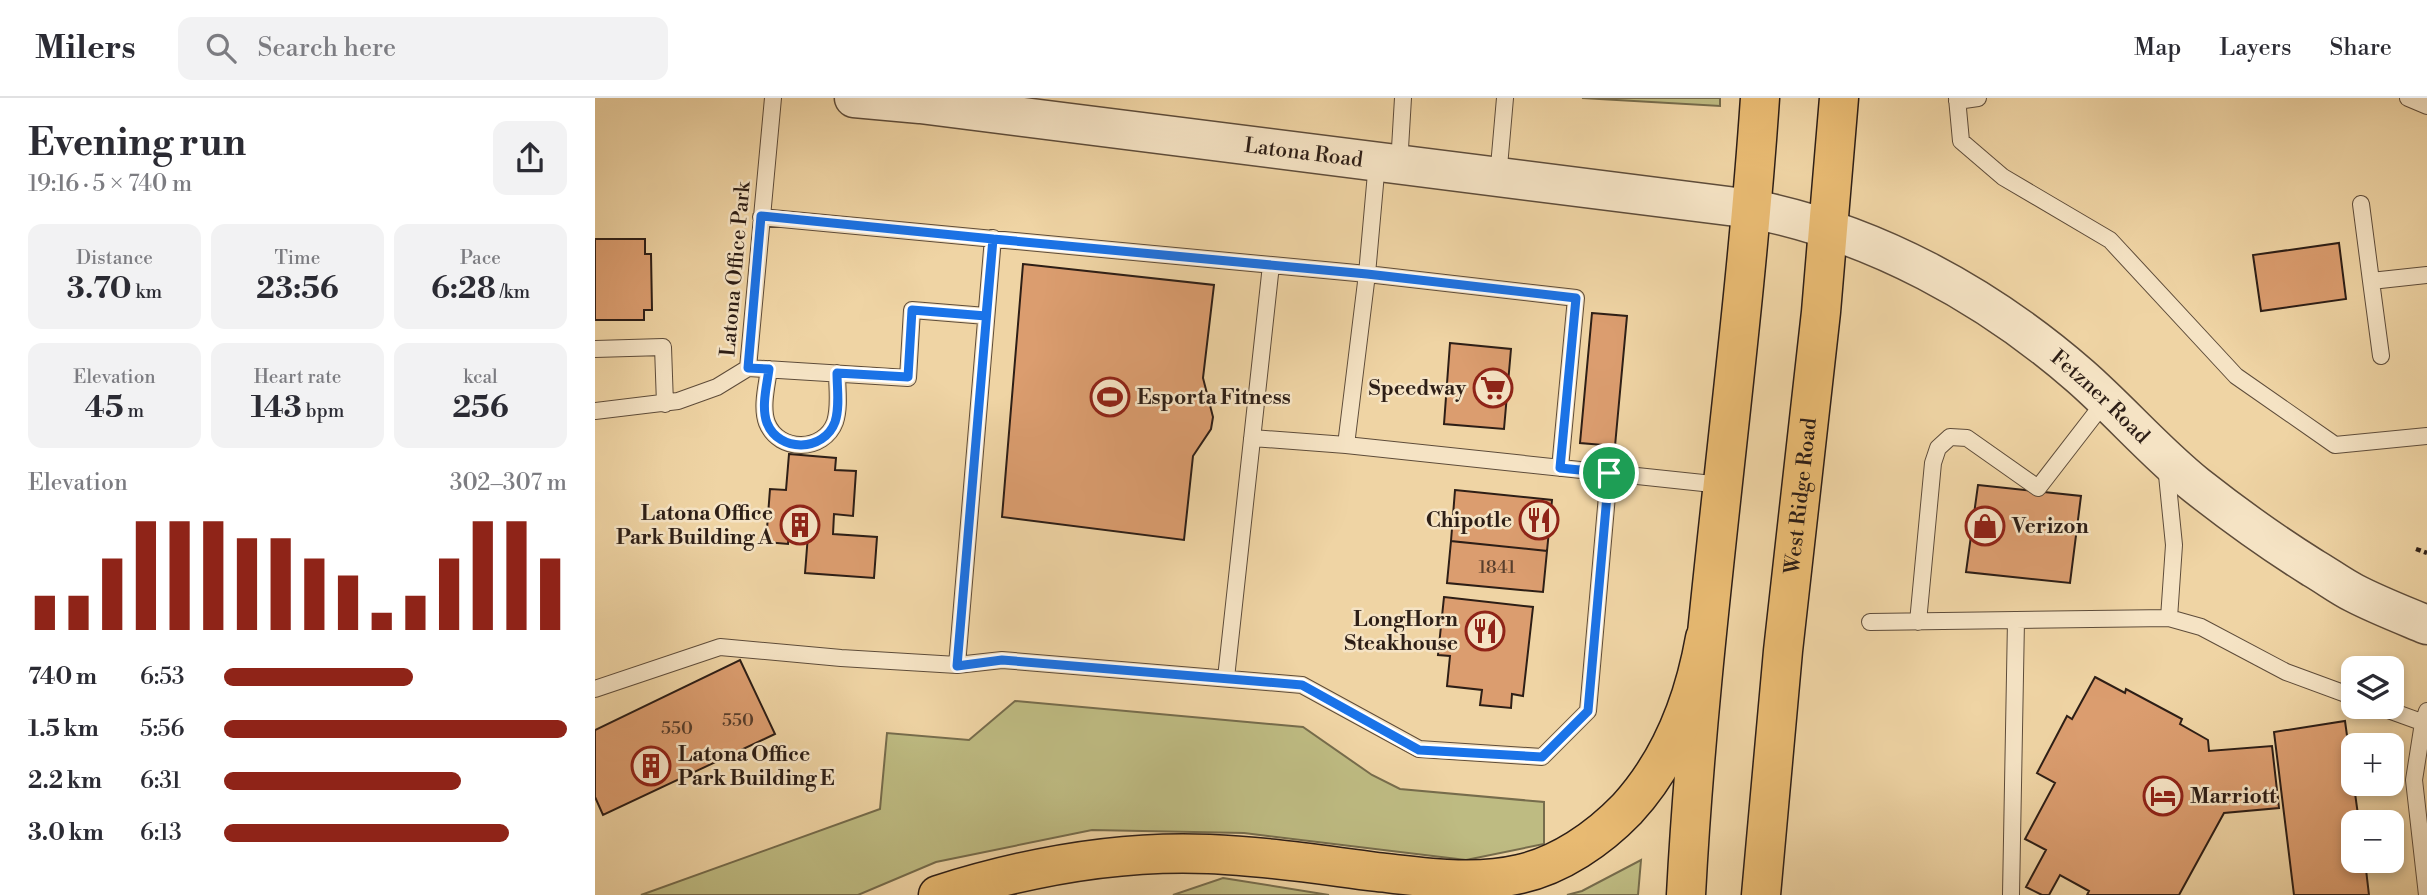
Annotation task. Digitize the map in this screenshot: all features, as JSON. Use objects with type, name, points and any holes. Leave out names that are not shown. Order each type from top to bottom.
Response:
[{"type":"main road","points":[[1686,895],[1705,638],[1752,209],[1761,98]]},
{"type":"main road","name":"West Ridge Road","points":[[1761,895],[1783,651],[1829,229],[1839,98]]},
{"type":"main road","points":[[938,895],[1049,866],[1117,856],[1162,853],[1257,857],[1445,879],[1497,878],[1536,870],[1565,857],[1608,827],[1652,778],[1688,705],[1699,672],[1705,638]]},
{"type":"street","name":"Latona Road","points":[[854,98],[1039,109],[1388,164],[1752,209]]},
{"type":"street","name":"Fetzner Road","points":[[1752,209],[1829,229],[1911,264],[1981,303],[2028,334],[2106,400],[2195,484],[2263,537],[2353,593],[2427,625]]},
{"type":"lane","name":"Latona Office Park","points":[[595,411],[665,404],[717,387],[748,368],[773,98]]},
{"type":"lane","points":[[1346,445],[1367,274],[1403,98]]},
{"type":"lane","points":[[1498,178],[1505,98]]},
{"type":"lane","points":[[1978,98],[1957,99],[1961,141],[2003,177],[2110,240],[2236,376],[2335,445],[2427,436]]},
{"type":"lane","points":[[2408,98],[2427,106]]},
{"type":"lane","points":[[2361,204],[2381,356]]},
{"type":"lane","points":[[761,216],[1367,274],[1576,298],[1560,468]]},
{"type":"lane","points":[[957,666],[993,239]]},
{"type":"lane","points":[[1226,678],[1271,265]]},
{"type":"lane","points":[[2371,281],[2427,275]]},
{"type":"lane","points":[[748,368],[908,377],[912,310],[986,316]]},
{"type":"lane","points":[[595,349],[663,347],[665,404]]},
{"type":"lane","points":[[769,369],[765,411],[767,423],[774,434],[795,445],[807,445],[828,434],[837,411],[837,373]]},
{"type":"lane","points":[[1918,622],[1933,463],[1938,448],[1950,437],[1967,439],[2038,488],[2106,400]]},
{"type":"lane","points":[[1252,438],[1346,445],[1722,485]]},
{"type":"lane","points":[[2165,456],[2174,545],[2169,618]]},
{"type":"lane","points":[[595,689],[720,647],[957,666],[1002,660],[1302,685],[1419,750],[1542,757],[1588,711],[1609,473]]},
{"type":"lane","points":[[1870,622],[2169,618],[2200,627],[2286,672],[2341,692]]},
{"type":"lane","points":[[2011,895],[2016,620]]},
{"type":"lane","points":[[2404,713],[2426,719],[2414,780],[2427,895]]},
{"type":"path","points":[[2416,549],[2427,553]]},
{"type":"shaded area","points":[[1582,98],[1720,98],[1720,106]]},
{"type":"shaded area","points":[[1015,701],[1303,727],[1372,775],[1400,789],[1544,802],[1544,844],[1466,860],[1244,833],[1092,830],[936,862],[858,895],[641,895],[880,809],[887,733],[969,740]]},
{"type":"shaded area","points":[[1641,860],[1638,895],[1567,895],[1582,891]]},
{"type":"shaded area","points":[[1223,878],[1329,895],[1173,895]]},
{"type":"building","points":[[595,239],[645,239],[645,254],[651,254],[652,310],[644,310],[644,320],[595,320]]},
{"type":"building","points":[[2339,243],[2346,299],[2261,311],[2253,255]]},
{"type":"building","name":"Esporta Fitness","points":[[1023,264],[1214,285],[1203,378],[1213,417],[1211,429],[1193,456],[1184,540],[1002,517]]},
{"type":"building","points":[[1592,313],[1627,316],[1615,446],[1580,443]]},
{"type":"building","points":[[1450,343],[1511,349],[1504,429],[1444,424]]},
{"type":"building","name":"Latona Office Park Building A","points":[[789,454],[836,458],[835,470],[856,471],[853,516],[834,514],[833,534],[877,537],[874,578],[805,573],[808,535],[789,533],[788,544],[766,542],[770,489],[786,490]]},
{"type":"building","points":[[1978,485],[2081,496],[2070,583],[1966,572]]},
{"type":"building","points":[[1455,490],[1552,500],[1547,551],[1451,541]]},
{"type":"building","points":[[1451,541],[1547,551],[1543,592],[1447,583]]},
{"type":"building","name":"LongHorn Steakhouse","points":[[1444,597],[1533,607],[1523,696],[1512,694],[1511,708],[1480,705],[1482,690],[1447,686],[1450,656],[1438,655]]},
{"type":"building","name":"Latona Office Park Building E","points":[[740,660],[775,734],[603,815],[595,797],[595,730]]},
{"type":"building","name":"Marriott","points":[[2095,677],[2125,693],[2126,689],[2182,719],[2180,724],[2208,740],[2209,751],[2272,746],[2279,808],[2224,813],[2179,895],[2087,895],[2089,891],[2060,875],[2049,895],[2042,895],[2026,887],[2046,850],[2025,839],[2055,783],[2037,773],[2067,716],[2072,719]]},
{"type":"building","name":"Marriott","points":[[2345,721],[2347,733],[2341,733],[2341,796],[2355,796],[2357,810],[2341,810],[2341,873],[2366,873],[2369,895],[2294,895],[2274,732]]},
{"type":"place","name":"Speedway","points":[[1493,388]]},
{"type":"place","name":"Esporta Fitness","points":[[1110,397]]},
{"type":"place","name":"Chipotle","points":[[1539,520]]},
{"type":"place","name":"Latona Office Park Building A","points":[[800,525]]},
{"type":"place","name":"Verizon","points":[[1985,526]]},
{"type":"place","name":"LongHorn Steakhouse","points":[[1485,631]]},
{"type":"place","name":"Latona Office Park Building E","points":[[651,766]]},
{"type":"place","name":"Marriott","points":[[2163,796]]},
{"type":"route","points":[[1609,473],[1560,468],[1576,298],[1367,274],[993,239],[986,316],[912,310],[908,377],[837,373],[837,411],[828,434],[807,445],[795,445],[774,434],[767,423],[765,411],[769,369],[748,368],[761,216],[993,239],[957,666],[1002,660],[1302,685],[1419,750],[1542,757],[1588,711],[1609,473]]}]
